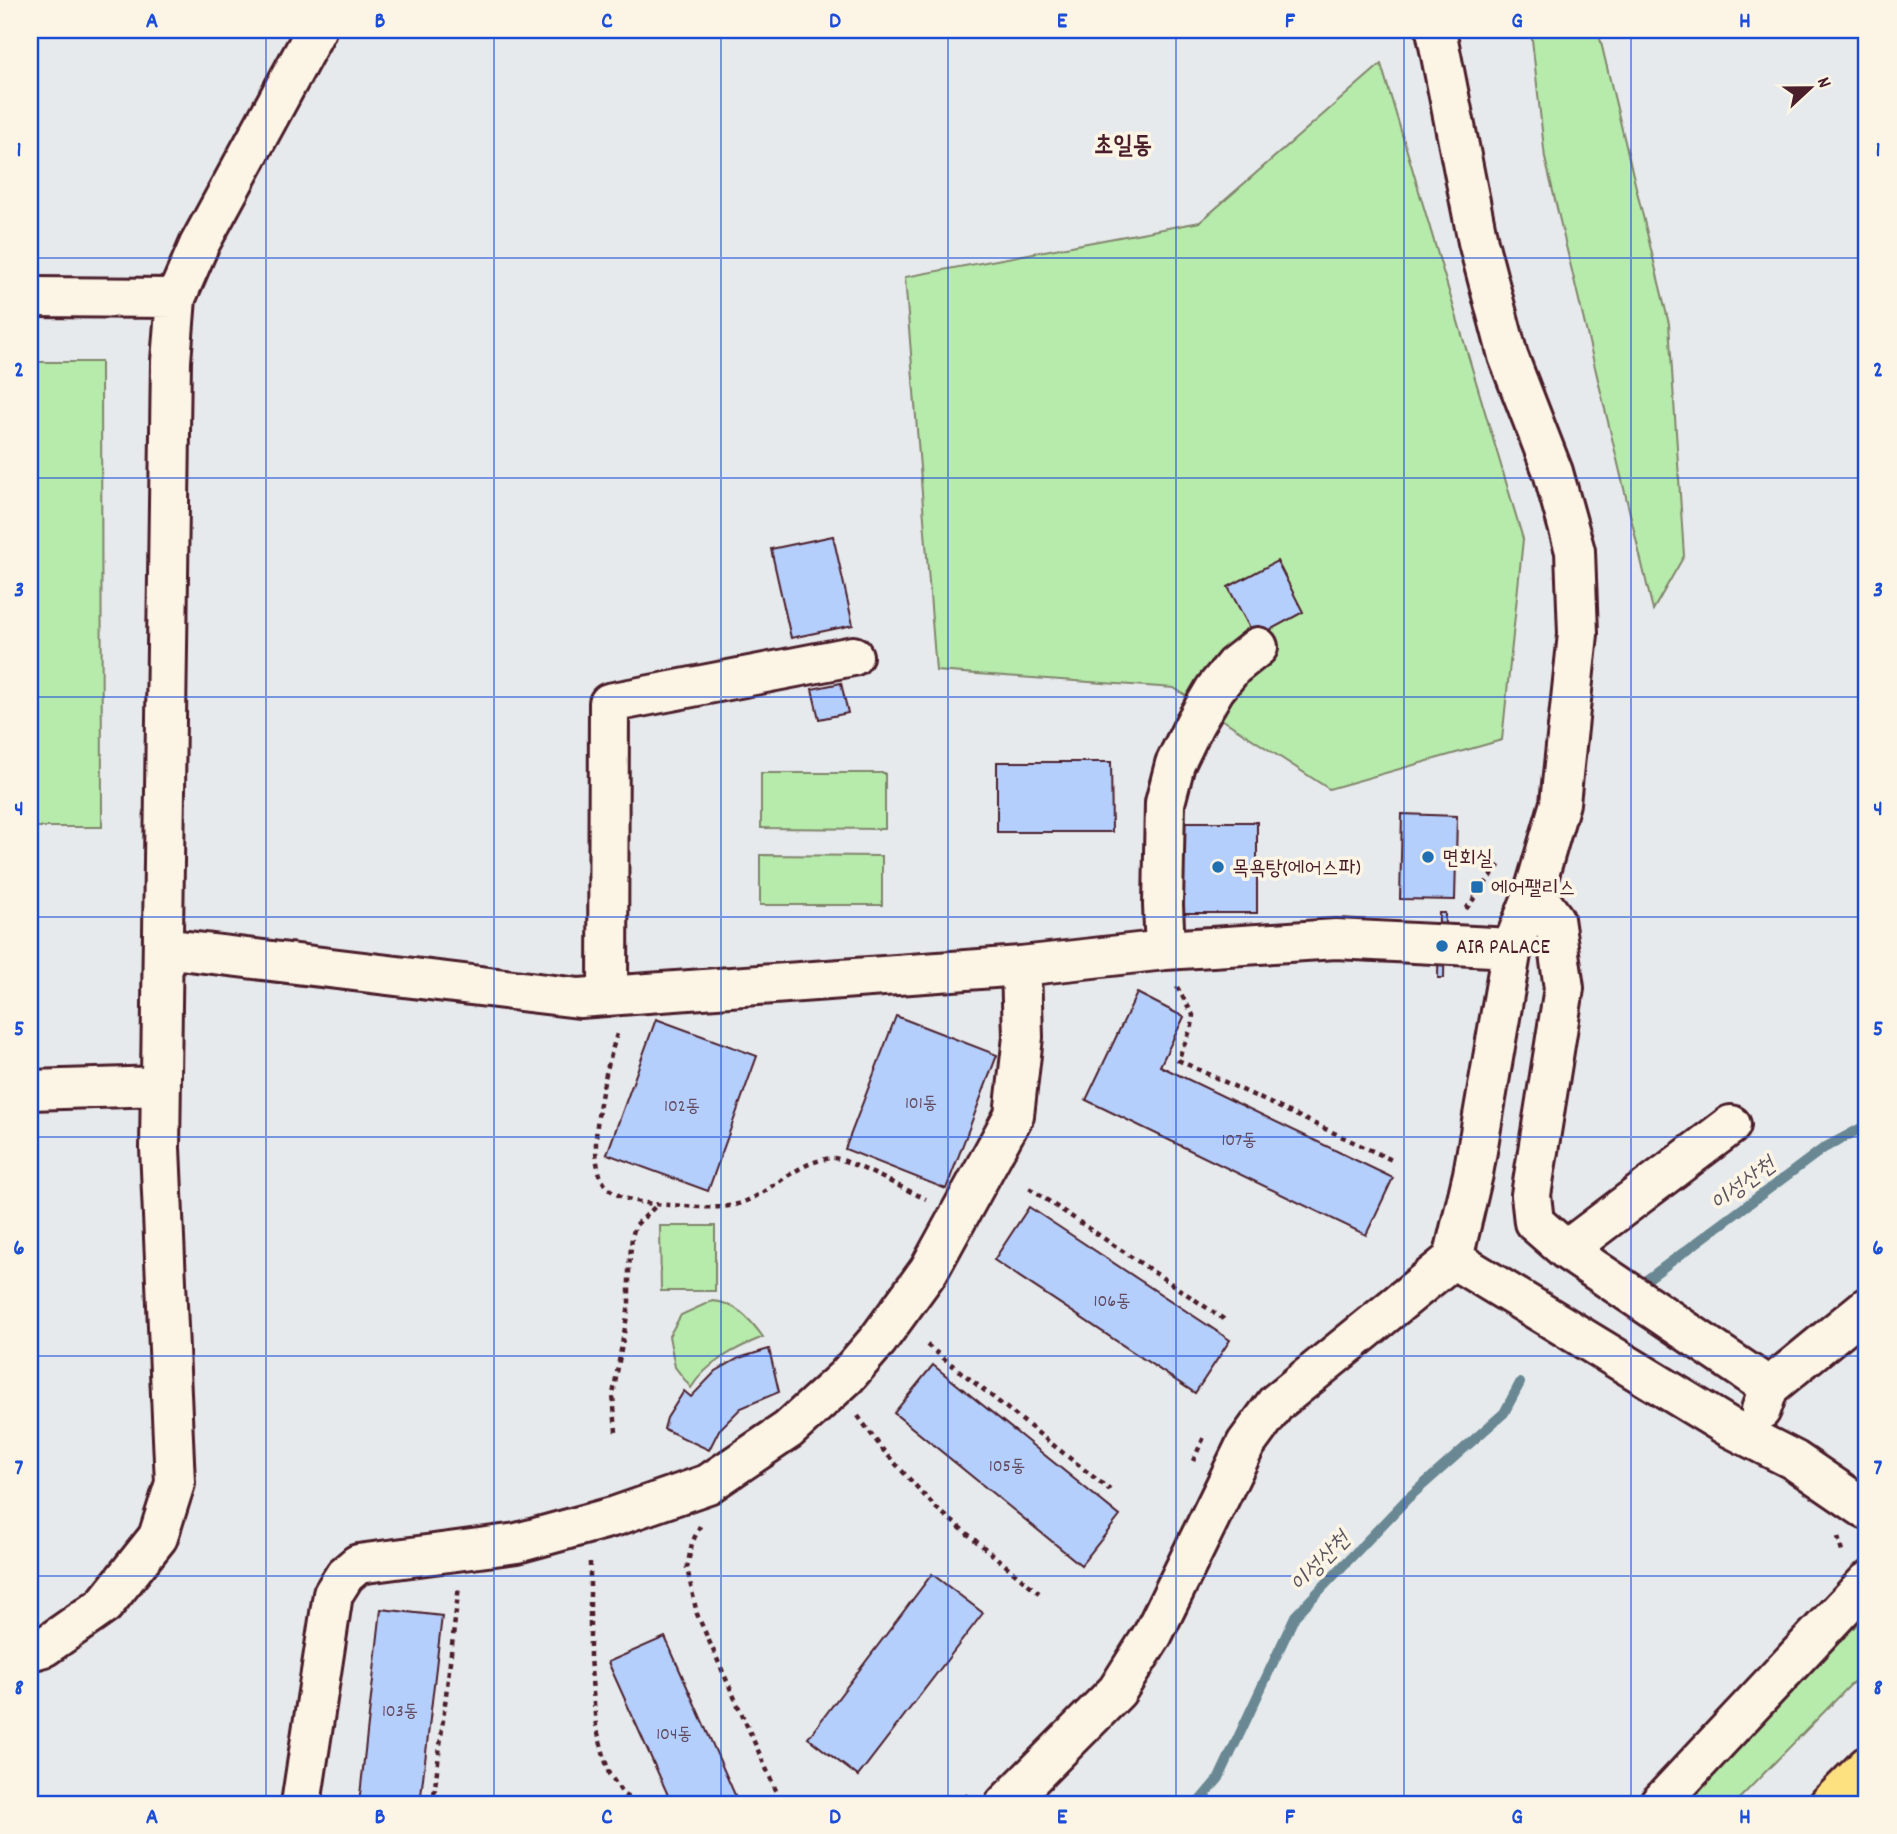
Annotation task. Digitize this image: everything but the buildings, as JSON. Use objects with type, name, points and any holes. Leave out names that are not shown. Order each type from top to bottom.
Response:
[{"type":"highway","points":[[1829,1804],[1867,1766]]},
{"type":"street","points":[[30,1651],[44,1647],[104,1605],[158,1536],[175,1483],[160,1148],[171,361],[176,298],[199,245],[316,30]]},
{"type":"street","points":[[1005,1804],[1117,1691],[1153,1634],[1246,1444],[1276,1403],[1453,1259],[1473,1174],[1512,948],[1534,892],[1560,803],[1578,634],[1575,551],[1553,472],[1508,356],[1478,242],[1436,30]]},
{"type":"street","points":[[30,297],[176,298]]},
{"type":"street","points":[[1171,968],[1163,905],[1165,803],[1175,764],[1215,689],[1234,666],[1258,647]]},
{"type":"street","points":[[608,996],[609,703],[853,656]]},
{"type":"street","points":[[1534,892],[1554,919],[1563,988],[1531,1195],[1534,1222],[1566,1250],[1769,1387]]},
{"type":"street","points":[[163,948],[579,998],[1021,966],[1171,968],[1336,939],[1512,948]]},
{"type":"street","points":[[301,1804],[333,1594],[345,1575],[358,1564],[517,1543],[616,1516],[708,1484],[788,1430],[862,1359],[929,1270],[1014,1115],[1023,1037],[1021,966]]},
{"type":"street","points":[[30,1090],[161,1086]]},
{"type":"street","points":[[1566,1250],[1731,1125]]},
{"type":"street","points":[[1453,1259],[1751,1438],[1794,1460],[1867,1510]]},
{"type":"street","points":[[1751,1438],[1769,1387],[1867,1307]]},
{"type":"street","points":[[1659,1804],[1772,1681],[1855,1573]]},
{"type":"path","points":[[1462,946],[1464,914],[1504,857]]},
{"type":"path","points":[[1171,968],[1193,1015],[1192,1026],[1178,1060],[1394,1161]]},
{"type":"path","points":[[617,1034],[600,1095],[597,1165],[606,1187],[627,1199],[699,1207],[738,1204],[792,1171],[836,1158],[935,1203]]},
{"type":"path","points":[[1029,1188],[1224,1320]]},
{"type":"path","points":[[615,1432],[613,1395],[629,1305],[632,1237],[635,1226],[658,1204]]},
{"type":"path","points":[[927,1345],[1110,1490]]},
{"type":"path","points":[[858,1416],[883,1450],[935,1507],[1039,1593]]},
{"type":"path","points":[[703,1521],[692,1543],[687,1568],[697,1614],[782,1804]]},
{"type":"path","points":[[1834,1529],[1855,1573]]},
{"type":"path","points":[[590,1553],[590,1658],[596,1726],[609,1774],[624,1796],[639,1804]]},
{"type":"path","points":[[433,1804],[459,1584]]},
{"type":"green space","points":[[1531,30],[1598,30],[1669,324],[1684,556],[1653,610],[1545,158]]},
{"type":"green space","points":[[1381,64],[1523,539],[1502,740],[1329,789],[1174,688],[936,671],[905,277],[1200,222]]},
{"type":"green space","points":[[30,362],[101,362],[102,827],[30,827]]},
{"type":"green space","points":[[761,773],[885,773],[885,829],[761,828]]},
{"type":"green space","points":[[760,855],[882,856],[882,905],[760,905]]},
{"type":"green space","points":[[660,1226],[715,1226],[715,1291],[661,1291]]},
{"type":"green space","points":[[712,1301],[735,1308],[763,1337],[732,1351],[713,1364],[691,1388],[675,1367],[669,1336],[681,1315]]},
{"type":"green space","points":[[1867,1613],[1867,1668],[1734,1804],[1686,1804]]},
{"type":"waterway","name":"이성산천","points":[[1645,1281],[1824,1148],[1867,1125]]},
{"type":"waterway","name":"이성산천","points":[[1197,1804],[1219,1778],[1295,1616],[1407,1499],[1504,1413],[1520,1383]]},
{"type":"place","name":"면회실","points":[[1428,857]]},
{"type":"place","name":"목욕탕(에어스파)","points":[[1218,867]]},
{"type":"place","name":"에어팰리스","points":[[1477,887]]},
{"type":"place","name":"AIR PALACE","points":[[1442,946]]},
{"type":"district","name":"초일동","points":[[1123,144]]}]
